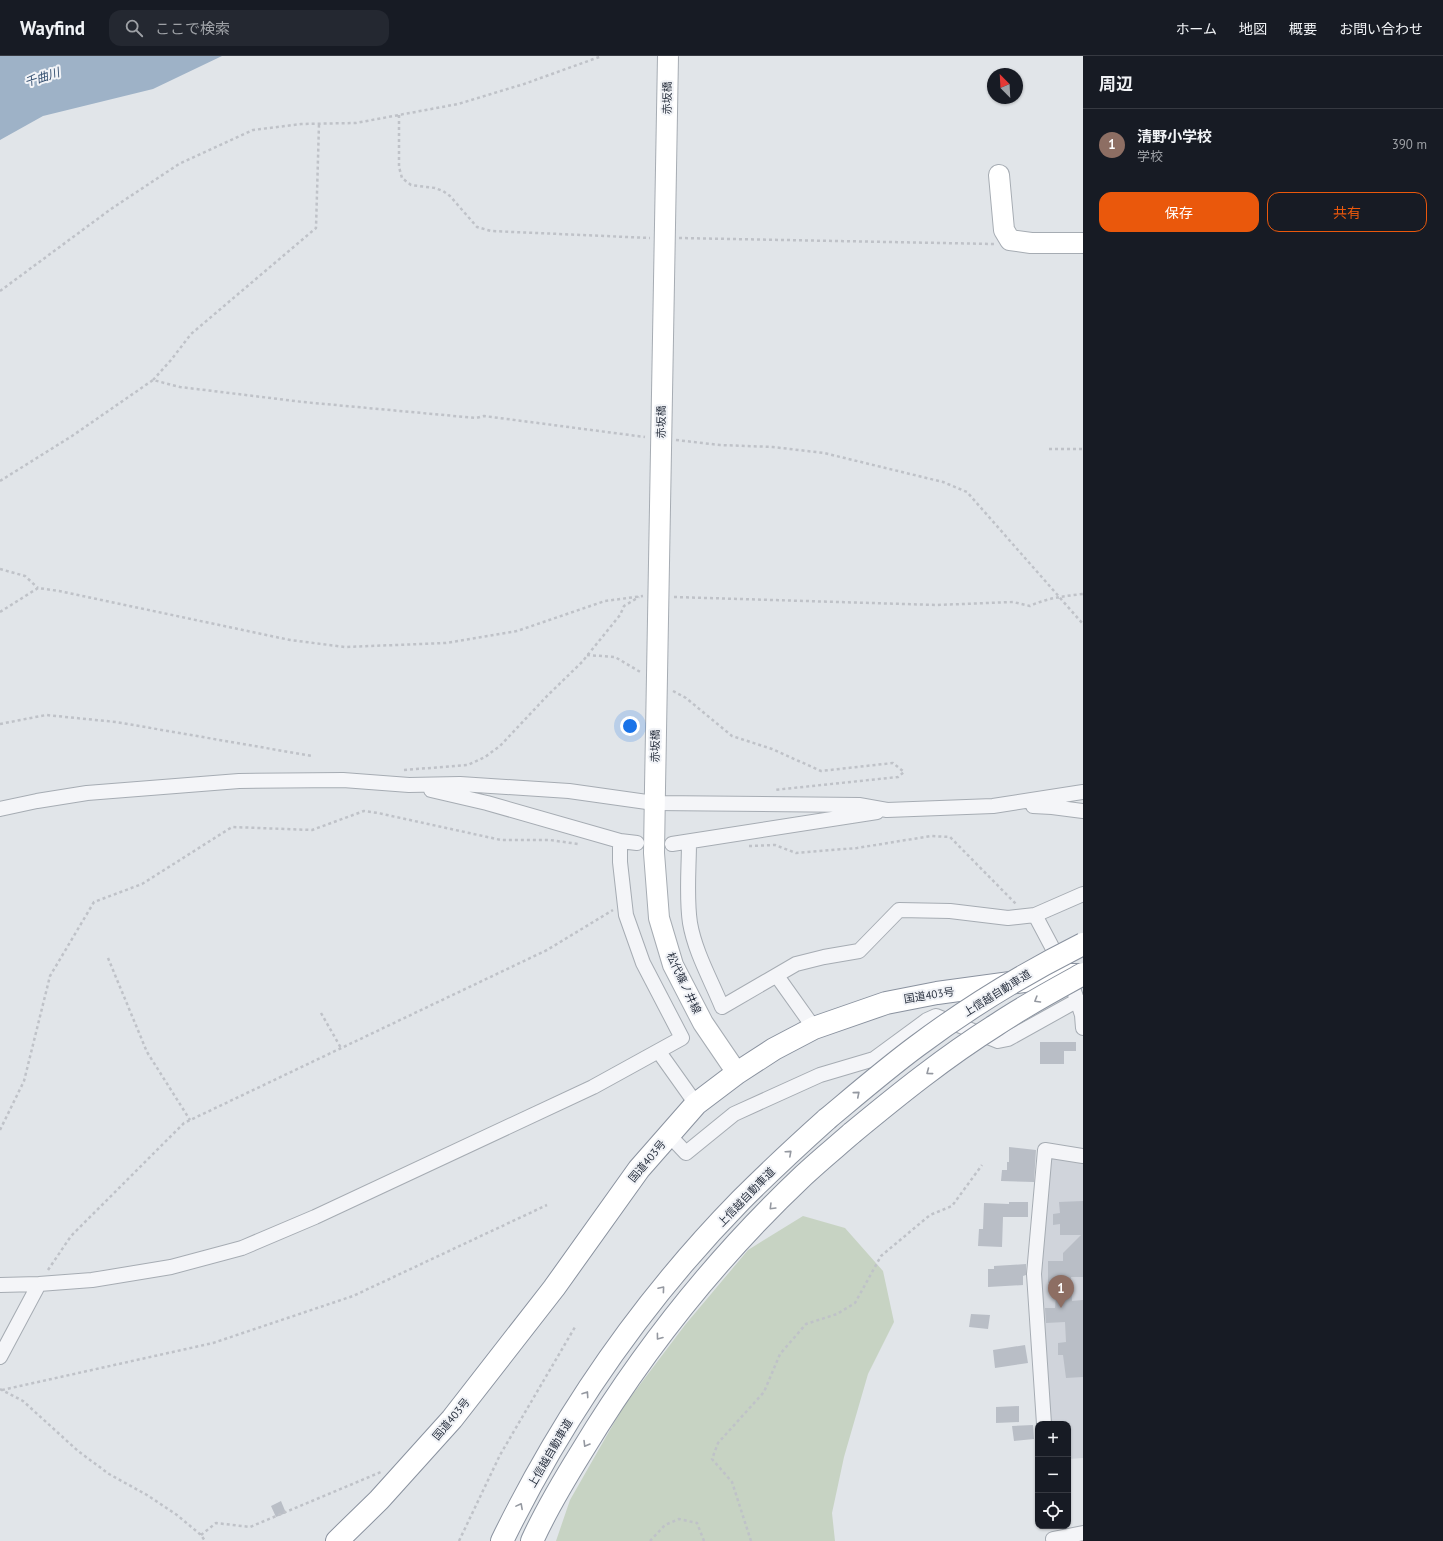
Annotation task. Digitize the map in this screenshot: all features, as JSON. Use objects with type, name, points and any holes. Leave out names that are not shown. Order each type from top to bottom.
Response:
[{"type":"highway","name":"上信越自動車道","points":[[502,1541],[544,1462],[580,1402],[614,1353],[654,1299],[693,1252],[740,1200],[827,1119],[918,1045],[959,1016],[1021,977],[1083,944]]},
{"type":"highway","name":"国道403号","points":[[337,1541],[379,1500],[452,1419],[554,1288],[638,1169],[696,1104],[774,1048],[814,1028],[886,1002],[937,993],[1078,974]]},
{"type":"highway","points":[[532,1541],[570,1471],[603,1416],[637,1366],[677,1313],[762,1216],[804,1175],[898,1094],[995,1025],[1078,974]]},
{"type":"main road","name":"赤坂橋","points":[[655,795],[668,56]]},
{"type":"main road","points":[[999,175],[1004,230],[1010,240],[1031,243],[1083,243]]},
{"type":"main road","name":"松代篠ノ井線","points":[[655,795],[654,853],[659,918],[673,965],[703,1023],[738,1073]]},
{"type":"street","points":[[0,809],[87,793],[238,781],[343,780],[409,785],[460,784],[569,791],[859,805],[887,810]]},
{"type":"street","points":[[409,785],[487,803],[620,840],[637,843]]},
{"type":"street","points":[[993,806],[1083,792]]},
{"type":"street","points":[[672,844],[887,810],[993,806],[1052,806],[1083,812]]},
{"type":"street","points":[[0,1285],[92,1280],[171,1267],[242,1248],[316,1217],[586,1090],[659,1052],[682,1038],[643,963],[626,915],[620,862],[620,840]]},
{"type":"street","points":[[689,842],[690,923],[699,952],[722,1007],[778,976],[796,964],[859,951],[899,910],[950,911],[1008,918],[1032,915],[1083,894]]},
{"type":"street","points":[[1032,915],[1078,974],[1078,1000],[1082,1015],[1083,1028]]},
{"type":"street","points":[[778,976],[814,1028]]},
{"type":"street","points":[[669,1135],[686,1153],[734,1114],[820,1075],[874,1059],[927,1020],[936,1016],[998,1041],[1008,1039],[1078,1000]]},
{"type":"street","points":[[659,1052],[696,1104]]},
{"type":"street","points":[[1044,1421],[1034,1274],[1045,1150],[1083,1156]]},
{"type":"street","points":[[0,1357],[39,1284]]},
{"type":"street","points":[[1053,1535],[1083,1533]]},
{"type":"path","points":[[0,291],[110,209],[179,164],[253,130],[301,124],[356,123],[458,104],[524,84],[602,56]]},
{"type":"path","points":[[0,481],[72,436],[153,380],[191,334],[316,228],[319,124]]},
{"type":"path","points":[[153,380],[180,387],[303,402],[476,418],[484,416],[646,437]]},
{"type":"path","points":[[669,439],[720,445],[773,447],[824,453],[943,482],[967,492],[1083,624]]},
{"type":"path","points":[[1049,449],[1083,448]]},
{"type":"path","points":[[0,569],[25,576],[38,588],[59,591],[290,640],[345,647],[454,642],[517,631],[605,601],[650,596]]},
{"type":"path","points":[[0,612],[38,588]]},
{"type":"path","points":[[673,597],[937,605],[1014,602],[1030,606],[1040,601],[1058,596],[1083,594]]},
{"type":"path","points":[[398,770],[420,770],[468,765],[485,757],[500,746],[587,656],[620,615],[624,606],[642,596]]},
{"type":"path","points":[[587,656],[615,657],[647,676]]},
{"type":"path","points":[[667,687],[686,698],[732,736],[772,749],[821,770],[893,763],[904,772],[898,777],[771,790]]},
{"type":"path","points":[[0,724],[46,715],[116,722],[312,756]]},
{"type":"path","points":[[0,1130],[24,1081],[50,976],[94,902],[142,884],[232,827],[312,830],[364,812],[378,813],[501,840],[550,840],[581,844]]},
{"type":"path","points":[[744,847],[775,844],[796,853],[856,848],[931,836],[950,837],[1032,915]]},
{"type":"path","points":[[39,1284],[71,1236],[184,1122],[547,950],[625,903]]},
{"type":"path","points":[[108,958],[147,1052],[190,1120]]},
{"type":"path","points":[[321,1013],[341,1048]]},
{"type":"path","points":[[751,1541],[732,1482],[712,1459],[718,1443],[764,1392],[780,1354],[806,1324],[836,1314],[855,1302],[881,1256],[930,1215],[952,1206],[982,1165]]},
{"type":"path","points":[[1,1389],[213,1343],[353,1296],[547,1205]]},
{"type":"path","points":[[459,1541],[500,1455],[575,1327]]},
{"type":"path","points":[[1,1389],[23,1400],[78,1450],[109,1474],[147,1495],[177,1515],[201,1535],[205,1541]]},
{"type":"path","points":[[201,1535],[216,1523],[250,1527],[382,1472],[388,1471]]},
{"type":"path","points":[[650,1541],[665,1525],[679,1519],[697,1523],[704,1541]]},
{"type":"shaded area","points":[[1052,1158],[1083,1159],[1083,1458],[1071,1459],[1071,1421],[1051,1421],[1042,1341],[1038,1275],[1043,1214]]},
{"type":"green space","points":[[803,1216],[845,1228],[883,1271],[894,1322],[868,1374],[844,1457],[832,1513],[835,1541],[556,1541],[570,1500],[623,1407],[685,1325],[748,1250]]},
{"type":"water","name":"千曲川","points":[[0,56],[222,56],[153,89],[43,116],[0,140]]},
{"type":"building","points":[[1040,1042],[1076,1042],[1076,1051],[1064,1051],[1064,1064],[1040,1064]]},
{"type":"building","points":[[1009,1147],[1036,1150],[1034,1182],[1001,1181],[1002,1170],[1007,1170],[1007,1162],[1009,1162]]},
{"type":"building","points":[[1083,1201],[1083,1277],[1071,1277],[1072,1301],[1083,1300],[1083,1377],[1066,1378],[1063,1355],[1058,1355],[1058,1343],[1066,1342],[1065,1322],[1046,1323],[1045,1308],[1055,1308],[1057,1284],[1048,1283],[1048,1261],[1063,1261],[1063,1253],[1081,1235],[1060,1235],[1060,1224],[1053,1225],[1053,1214],[1060,1213],[1059,1202]]},
{"type":"building","points":[[1009,1202],[1028,1202],[1028,1217],[1003,1217],[1002,1247],[978,1246],[979,1229],[983,1229],[984,1203],[1009,1204]]},
{"type":"building","points":[[1026,1264],[1026,1275],[1023,1276],[1023,1285],[988,1287],[988,1269],[994,1269],[994,1266]]},
{"type":"building","points":[[971,1314],[990,1315],[988,1329],[969,1327]]},
{"type":"building","points":[[1025,1345],[1028,1363],[995,1368],[993,1350]]},
{"type":"building","points":[[1019,1406],[1019,1422],[996,1423],[996,1407]]},
{"type":"building","points":[[1033,1425],[1034,1439],[1014,1441],[1012,1426]]},
{"type":"building","points":[[281,1501],[286,1513],[276,1517],[271,1506]]},
{"type":"place","name":"清野小学校","points":[[1061,1308]]}]
